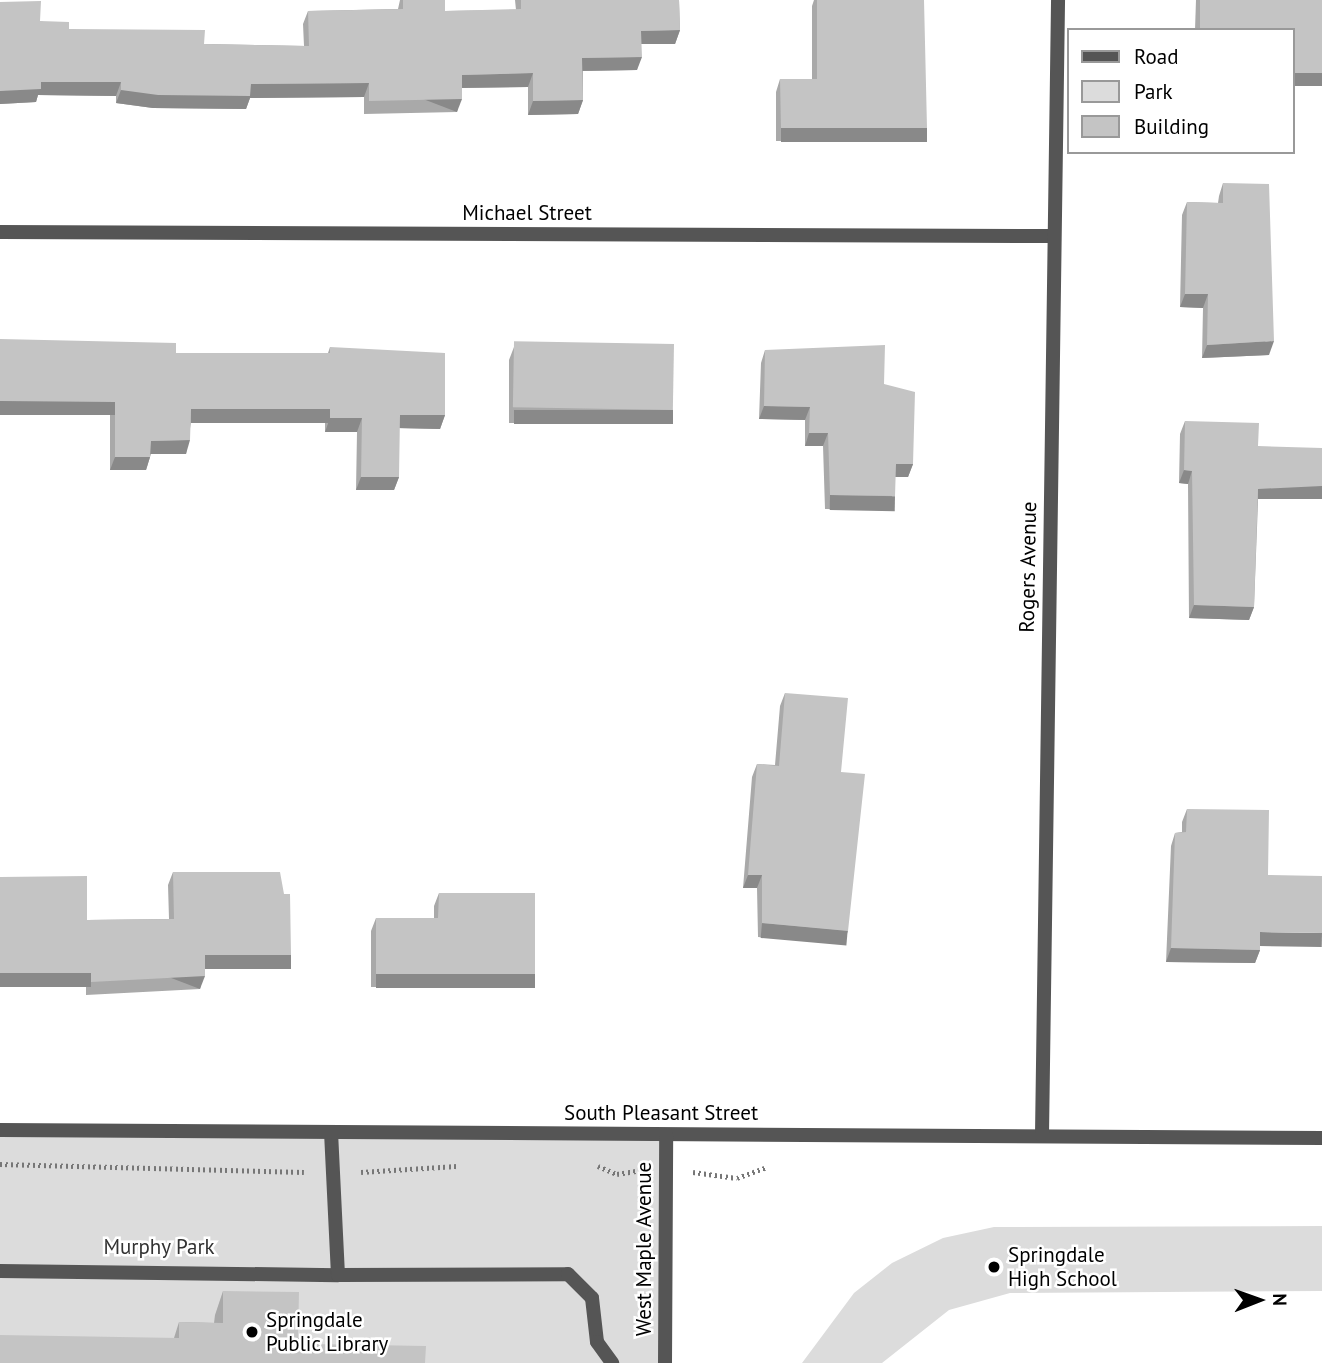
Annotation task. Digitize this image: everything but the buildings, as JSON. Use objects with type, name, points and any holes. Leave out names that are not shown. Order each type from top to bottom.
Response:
[{"type":"street","name":"Rogers Avenue","points":[[1041,1136],[1058,0]]},
{"type":"street","name":"Michael Street","points":[[0,232],[1054,236]]},
{"type":"street","name":"South Pleasant Street","points":[[0,1130],[1322,1138]]},
{"type":"street","points":[[331,1132],[338,1275]]},
{"type":"street","name":"West Maple Avenue","points":[[665,1363],[666,1135]]},
{"type":"street","points":[[0,1271],[338,1275],[568,1274],[592,1298],[597,1342],[612,1363]]},
{"type":"green space","name":"Murphy Park","points":[[0,1130],[666,1130],[666,1363],[0,1363]]},
{"type":"green space","points":[[1322,1226],[1322,1291],[1010,1293],[949,1310],[882,1363],[802,1363],[854,1293],[892,1263],[943,1238],[994,1227]]},
{"type":"place","name":"Springdale High School","points":[[994,1267]]},
{"type":"place","name":"Springdale Public Library","points":[[252,1332]]}]
